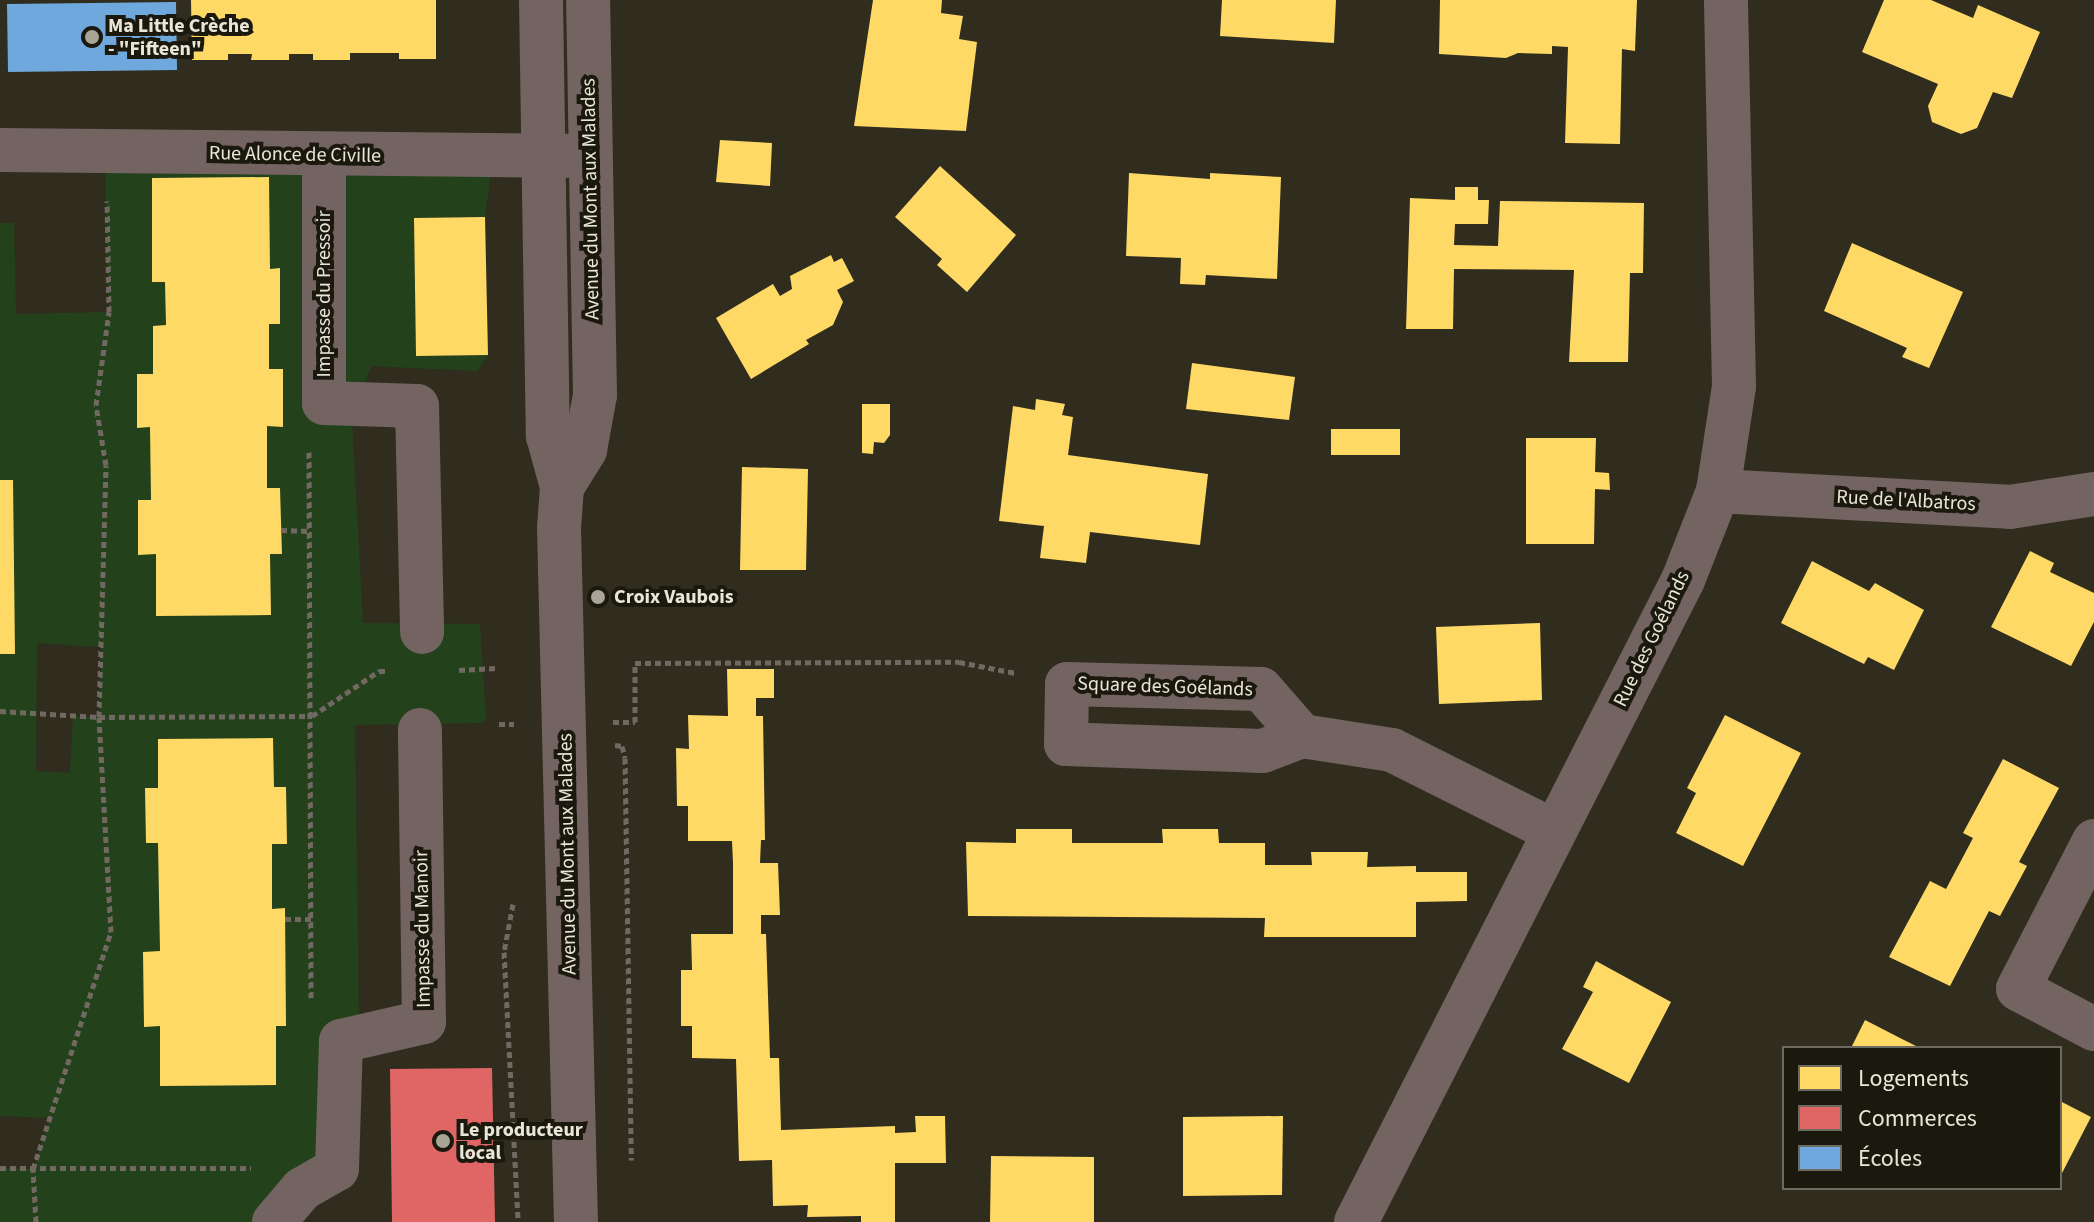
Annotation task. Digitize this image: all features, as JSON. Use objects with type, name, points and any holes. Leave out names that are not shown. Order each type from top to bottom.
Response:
[{"type":"street","name":"Avenue du Mont aux Malades","points":[[541,0],[532,156],[548,436],[562,487],[559,528],[576,1222]]},
{"type":"street","name":"Avenue du Mont aux Malades","points":[[562,487],[585,450],[595,395],[588,0]]},
{"type":"street","name":"Rue des Goélands","points":[[1356,1222],[1683,580],[1718,491],[1734,386],[1726,0]]},
{"type":"street","name":"Rue Alonce de Civille","points":[[0,150],[590,156]]},
{"type":"street","name":"Impasse du Pressoir","points":[[324,155],[324,403],[417,406],[422,632]]},
{"type":"street","name":"Rue de l'Albatros","points":[[1718,491],[2010,507],[2094,494]]},
{"type":"street","name":"Square des Goélands","points":[[1302,736],[1261,689],[1067,684],[1066,744],[1263,751],[1302,736],[1392,750],[1554,831]]},
{"type":"street","name":"Impasse du Manoir","points":[[341,1041],[424,1022],[420,730]]},
{"type":"street","points":[[2094,841],[2018,989],[2094,1029]]},
{"type":"street","points":[[274,1222],[302,1189],[337,1169],[341,1041]]},
{"type":"path","points":[[36,1222],[33,1169],[111,932],[99,717],[106,465],[96,405],[109,312],[103,153]]},
{"type":"path","points":[[324,403],[309,409],[311,1016],[341,1041]]},
{"type":"path","points":[[281,530],[310,531]]},
{"type":"path","points":[[608,722],[635,722],[635,663],[959,662],[1067,684]]},
{"type":"path","points":[[0,711],[99,717],[312,716]]},
{"type":"path","points":[[514,901],[504,952],[518,1222]]},
{"type":"path","points":[[285,919],[311,919]]},
{"type":"path","points":[[0,1168],[289,1168],[302,1189]]},
{"type":"green space","points":[[493,156],[485,217],[414,218],[416,356],[488,355],[477,371],[371,366],[352,420],[363,623],[480,624],[486,719],[483,723],[355,725],[359,1021],[341,1041],[337,1169],[274,1222],[0,1222],[0,1168],[33,1169],[50,1118],[0,1116],[0,223],[14,223],[16,314],[109,312],[105,162]],"holes":[[[37,643],[101,647],[99,717],[73,716],[70,773],[36,771]]]},
{"type":"building: Logements","points":[[191,0],[436,0],[436,59],[399,59],[399,53],[350,53],[350,60],[313,60],[313,54],[289,54],[289,60],[251,60],[252,54],[228,54],[228,60],[192,60]]},
{"type":"building: Logements","points":[[873,0],[942,0],[941,13],[963,16],[959,39],[977,42],[966,131],[854,126]]},
{"type":"building: Logements","points":[[1222,0],[1336,0],[1334,43],[1220,36]]},
{"type":"building: Logements","points":[[1440,0],[1637,0],[1635,51],[1622,49],[1620,144],[1565,143],[1568,47],[1552,46],[1552,54],[1518,53],[1506,58],[1439,54]]},
{"type":"building: Logements","points":[[1884,0],[1931,0],[1973,18],[1978,5],[2040,32],[2012,98],[1993,92],[1977,128],[1961,134],[1932,122],[1928,106],[1938,84],[1862,52]]},
{"type":"building: Logements","points":[[720,140],[772,143],[770,186],[716,182]]},
{"type":"building: Logements","points":[[940,166],[1016,235],[967,292],[937,265],[942,259],[895,217]]},
{"type":"building: Logements","points":[[1129,173],[1210,179],[1210,173],[1281,177],[1277,279],[1206,275],[1205,285],[1180,284],[1181,258],[1126,256]]},
{"type":"building: Logements","points":[[269,177],[270,269],[280,268],[280,324],[269,324],[269,369],[283,369],[283,427],[267,426],[267,488],[280,488],[282,554],[270,554],[271,615],[156,616],[156,554],[138,555],[138,500],[151,500],[150,427],[137,428],[137,374],[153,374],[153,326],[166,325],[165,282],[152,282],[152,178]]},
{"type":"building: Logements","points":[[1455,187],[1478,187],[1478,200],[1489,200],[1488,224],[1455,224],[1454,245],[1498,246],[1500,201],[1644,203],[1643,273],[1630,273],[1628,362],[1569,362],[1574,270],[1454,269],[1453,329],[1406,329],[1410,198],[1455,200]]},
{"type":"building: Logements","points":[[485,217],[488,355],[416,356],[414,218]]},
{"type":"building: Logements","points":[[1852,243],[1963,292],[1929,368],[1902,357],[1907,348],[1824,311]]},
{"type":"building: Logements","points":[[831,255],[834,262],[842,258],[854,281],[837,290],[843,302],[833,325],[806,340],[809,344],[751,379],[716,318],[773,284],[780,296],[792,289],[790,276]]},
{"type":"building: Logements","points":[[1192,363],[1295,377],[1289,420],[1186,409]]},
{"type":"building: Logements","points":[[1036,399],[1065,404],[1062,415],[1073,417],[1068,455],[1208,474],[1200,545],[1090,532],[1086,563],[1040,558],[1044,526],[999,521],[1013,406],[1035,410]]},
{"type":"building: Logements","points":[[862,404],[890,404],[890,435],[884,443],[874,442],[873,454],[862,453]]},
{"type":"building: Logements","points":[[1331,429],[1400,429],[1400,455],[1331,455]]},
{"type":"building: Logements","points":[[1526,438],[1596,438],[1595,472],[1609,473],[1610,490],[1595,489],[1594,544],[1526,544]]},
{"type":"building: Logements","points":[[742,467],[808,469],[806,570],[740,570]]},
{"type":"building: Logements","points":[[0,480],[13,480],[15,654],[0,654]]},
{"type":"building: Logements","points":[[2030,551],[2054,563],[2050,572],[2094,593],[2094,622],[2071,666],[1991,627]]},
{"type":"building: Logements","points":[[1812,561],[1869,591],[1875,583],[1924,610],[1894,670],[1868,657],[1864,664],[1781,623]]},
{"type":"building: Logements","points":[[1540,623],[1542,700],[1439,704],[1436,627]]},
{"type":"building: Logements","points":[[727,669],[774,669],[774,698],[756,698],[756,716],[763,716],[765,840],[761,840],[760,863],[778,863],[780,915],[761,915],[761,934],[766,934],[770,1058],[779,1058],[781,1130],[895,1126],[895,1133],[916,1132],[915,1116],[945,1116],[946,1163],[895,1163],[895,1222],[861,1222],[861,1216],[807,1217],[808,1205],[773,1206],[772,1160],[739,1161],[736,1059],[692,1058],[692,1026],[681,1026],[681,970],[692,970],[691,934],[733,934],[733,863],[732,841],[688,841],[688,806],[677,806],[676,748],[689,749],[688,715],[728,716]]},
{"type":"building: Logements","points":[[1725,715],[1801,753],[1743,866],[1676,833],[1696,793],[1687,788]]},
{"type":"building: Logements","points":[[273,738],[274,787],[286,787],[287,844],[272,844],[272,909],[285,908],[286,1026],[276,1026],[276,1085],[160,1086],[160,1026],[144,1027],[143,952],[160,951],[158,843],[146,843],[145,788],[158,788],[158,739]]},
{"type":"building: Logements","points":[[2003,759],[2059,788],[2019,862],[2027,866],[2000,916],[1989,911],[1950,986],[1889,957],[1930,881],[1946,889],[1973,838],[1963,833]]},
{"type":"building: Logements","points":[[1016,829],[1072,829],[1072,843],[1163,843],[1162,829],[1218,829],[1219,843],[1265,843],[1265,865],[1312,865],[1311,852],[1368,852],[1367,867],[1416,866],[1416,872],[1467,872],[1467,901],[1416,902],[1416,937],[1264,937],[1265,918],[968,916],[966,842],[1016,843]]},
{"type":"building: Logements","points":[[1596,961],[1671,1002],[1629,1083],[1562,1049],[1593,992],[1583,987]]},
{"type":"building: Logements","points":[[1865,1020],[1916,1046],[1852,1046]]},
{"type":"building: Logements","points":[[2062,1102],[2091,1117],[2062,1173]]},
{"type":"building: Logements","points":[[1283,1116],[1282,1195],[1183,1196],[1183,1117]]},
{"type":"building: Logements","points":[[991,1156],[1094,1157],[1094,1222],[990,1222]]},
{"type":"building: Commerces","name":"Le producteur local","points":[[492,1068],[495,1222],[392,1222],[390,1069]]},
{"type":"building: Écoles","name":"Ma Little Crèche - \"Fifteen\"","points":[[176,2],[177,70],[8,72],[7,4]]},
{"type":"place","name":"Ma Little Crèche - \"Fifteen\"","points":[[92,37]]},
{"type":"place","name":"Croix Vaubois","points":[[598,597]]},
{"type":"place","name":"Le producteur local","points":[[443,1141]]}]
